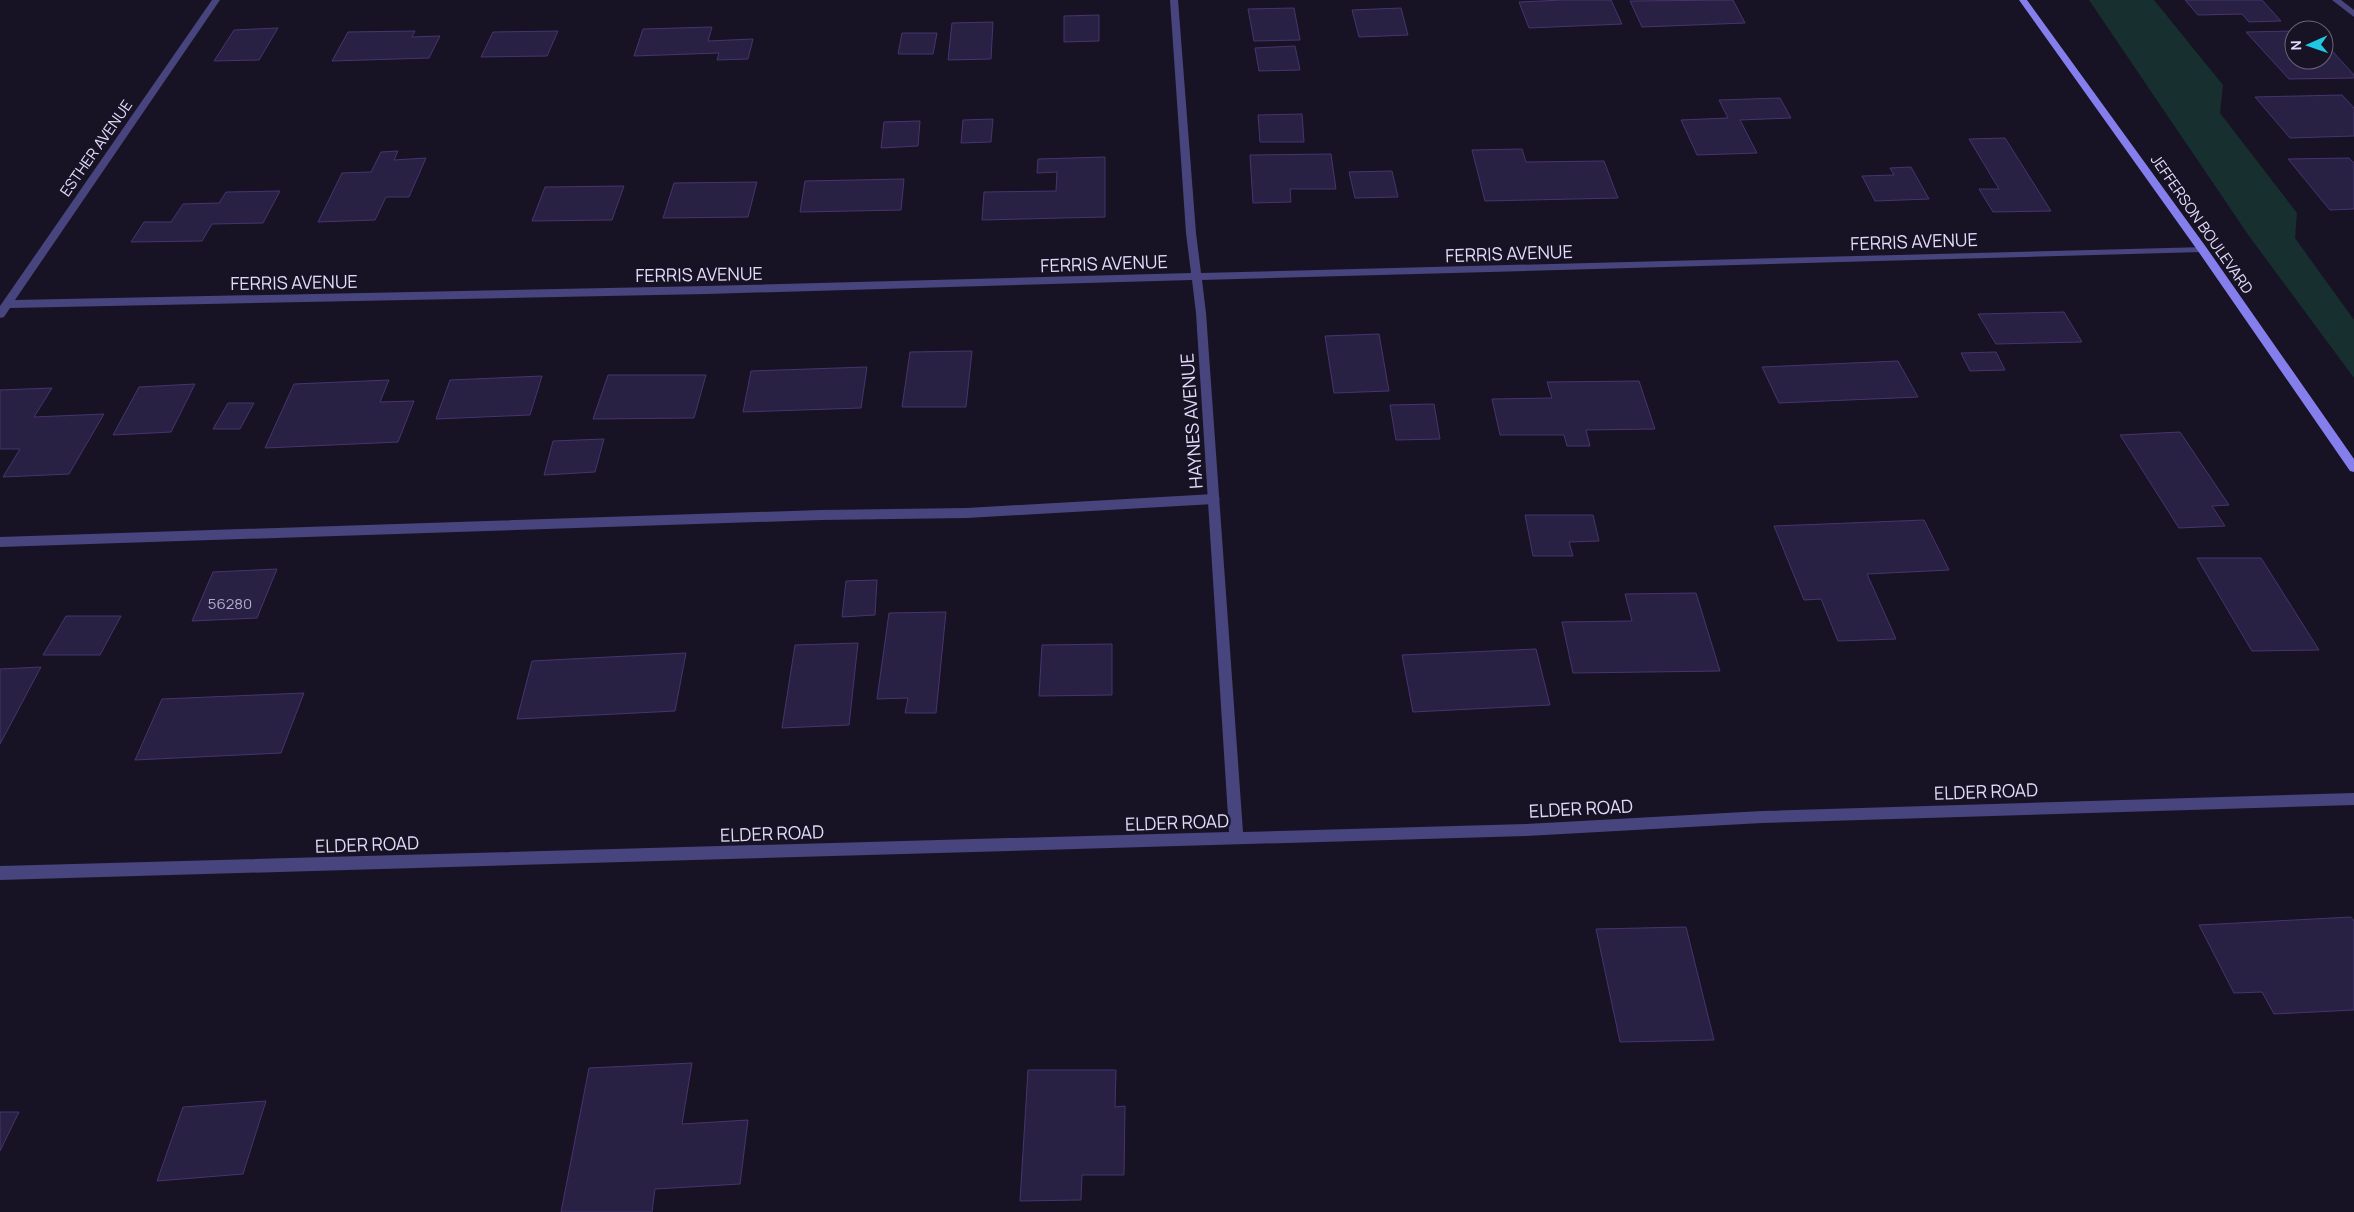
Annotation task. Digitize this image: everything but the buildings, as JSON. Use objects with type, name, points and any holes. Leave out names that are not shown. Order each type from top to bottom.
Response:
[{"type":"street","name":"ESTHER AVENUE","points":[[0,314],[216,0]]},
{"type":"street","name":"HAYNES AVENUE","points":[[1174,0],[1191,234],[1214,498],[1236,839]]},
{"type":"street","name":"JEFFERSON BOULEVARD","points":[[2023,0],[2202,249],[2354,468]]},
{"type":"street","points":[[2336,0],[2354,14]]},
{"type":"street","name":"FERRIS AVENUE","points":[[7,304],[706,290],[2202,249]]},
{"type":"street","points":[[0,542],[811,515],[967,513],[1214,498]]},
{"type":"street","name":"ELDER ROAD","points":[[0,873],[1236,839],[1526,830],[1772,816],[2354,800]]},
{"type":"green space","points":[[2089,0],[2154,0],[2223,85],[2220,113],[2297,213],[2295,238],[2354,320],[2354,378],[2249,236]]}]
